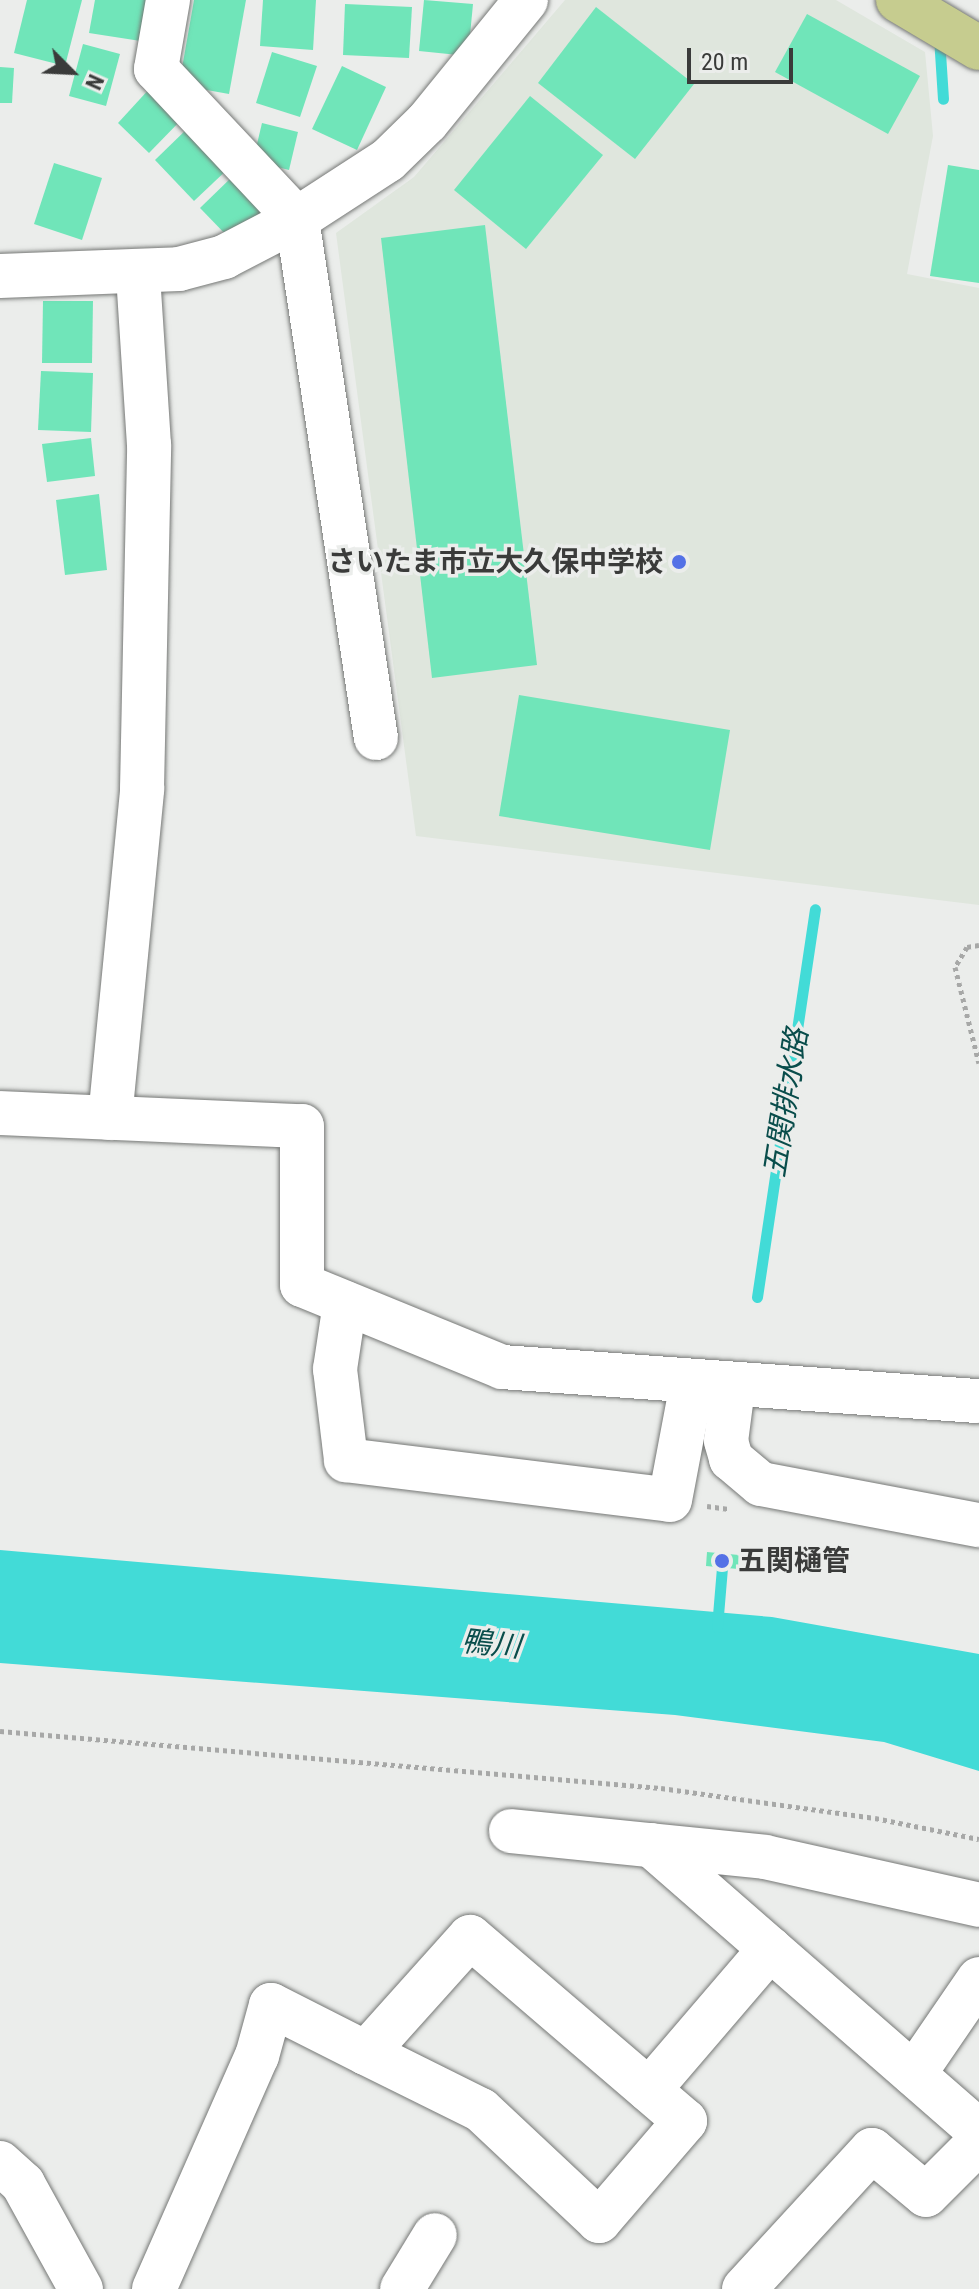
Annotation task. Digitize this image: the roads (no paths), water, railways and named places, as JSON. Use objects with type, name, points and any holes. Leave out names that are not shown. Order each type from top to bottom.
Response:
[{"type":"street","points":[[168,0],[156,69],[297,219],[376,738]]},
{"type":"street","points":[[0,276],[138,275],[224,257],[297,219],[388,160],[526,0]]},
{"type":"street","points":[[110,1118],[142,789],[149,445],[138,275]]},
{"type":"street","points":[[0,1113],[302,1126],[302,1285],[502,1367],[712,1386],[979,1401]]},
{"type":"street","points":[[345,1303],[335,1369],[346,1460],[670,1500],[712,1386]]},
{"type":"street","points":[[712,1386],[731,1459],[761,1484],[979,1525]]},
{"type":"street","points":[[511,1831],[765,1857],[979,1905]]},
{"type":"street","points":[[651,1845],[979,2131]]},
{"type":"street","points":[[154,2289],[257,2056],[271,2005],[366,2053],[481,2110],[599,2221],[685,2121],[470,1937],[366,2053]]},
{"type":"street","points":[[649,2090],[770,1949]]},
{"type":"street","points":[[914,2074],[979,1979]]},
{"type":"street","points":[[744,2289],[872,2150],[926,2195],[979,2142]]},
{"type":"street","points":[[0,2163],[23,2184],[81,2289]]},
{"type":"street","points":[[402,2289],[435,2235]]},
{"type":"water","name":"鴨川","points":[[0,1550],[772,1617],[979,1654],[979,1771],[884,1742],[675,1715],[0,1663]]},
{"type":"waterway","name":"五関排水路","points":[[939,37],[943,99]]},
{"type":"waterway","name":"五関排水路","points":[[757,1297],[815,909]]},
{"type":"waterway","name":"五関排水路","points":[[717,1627],[722,1568]]},
{"type":"place","name":"さいたま市立大久保中学校","points":[[679,562]]},
{"type":"place","name":"五関樋管","points":[[722,1561]]}]
